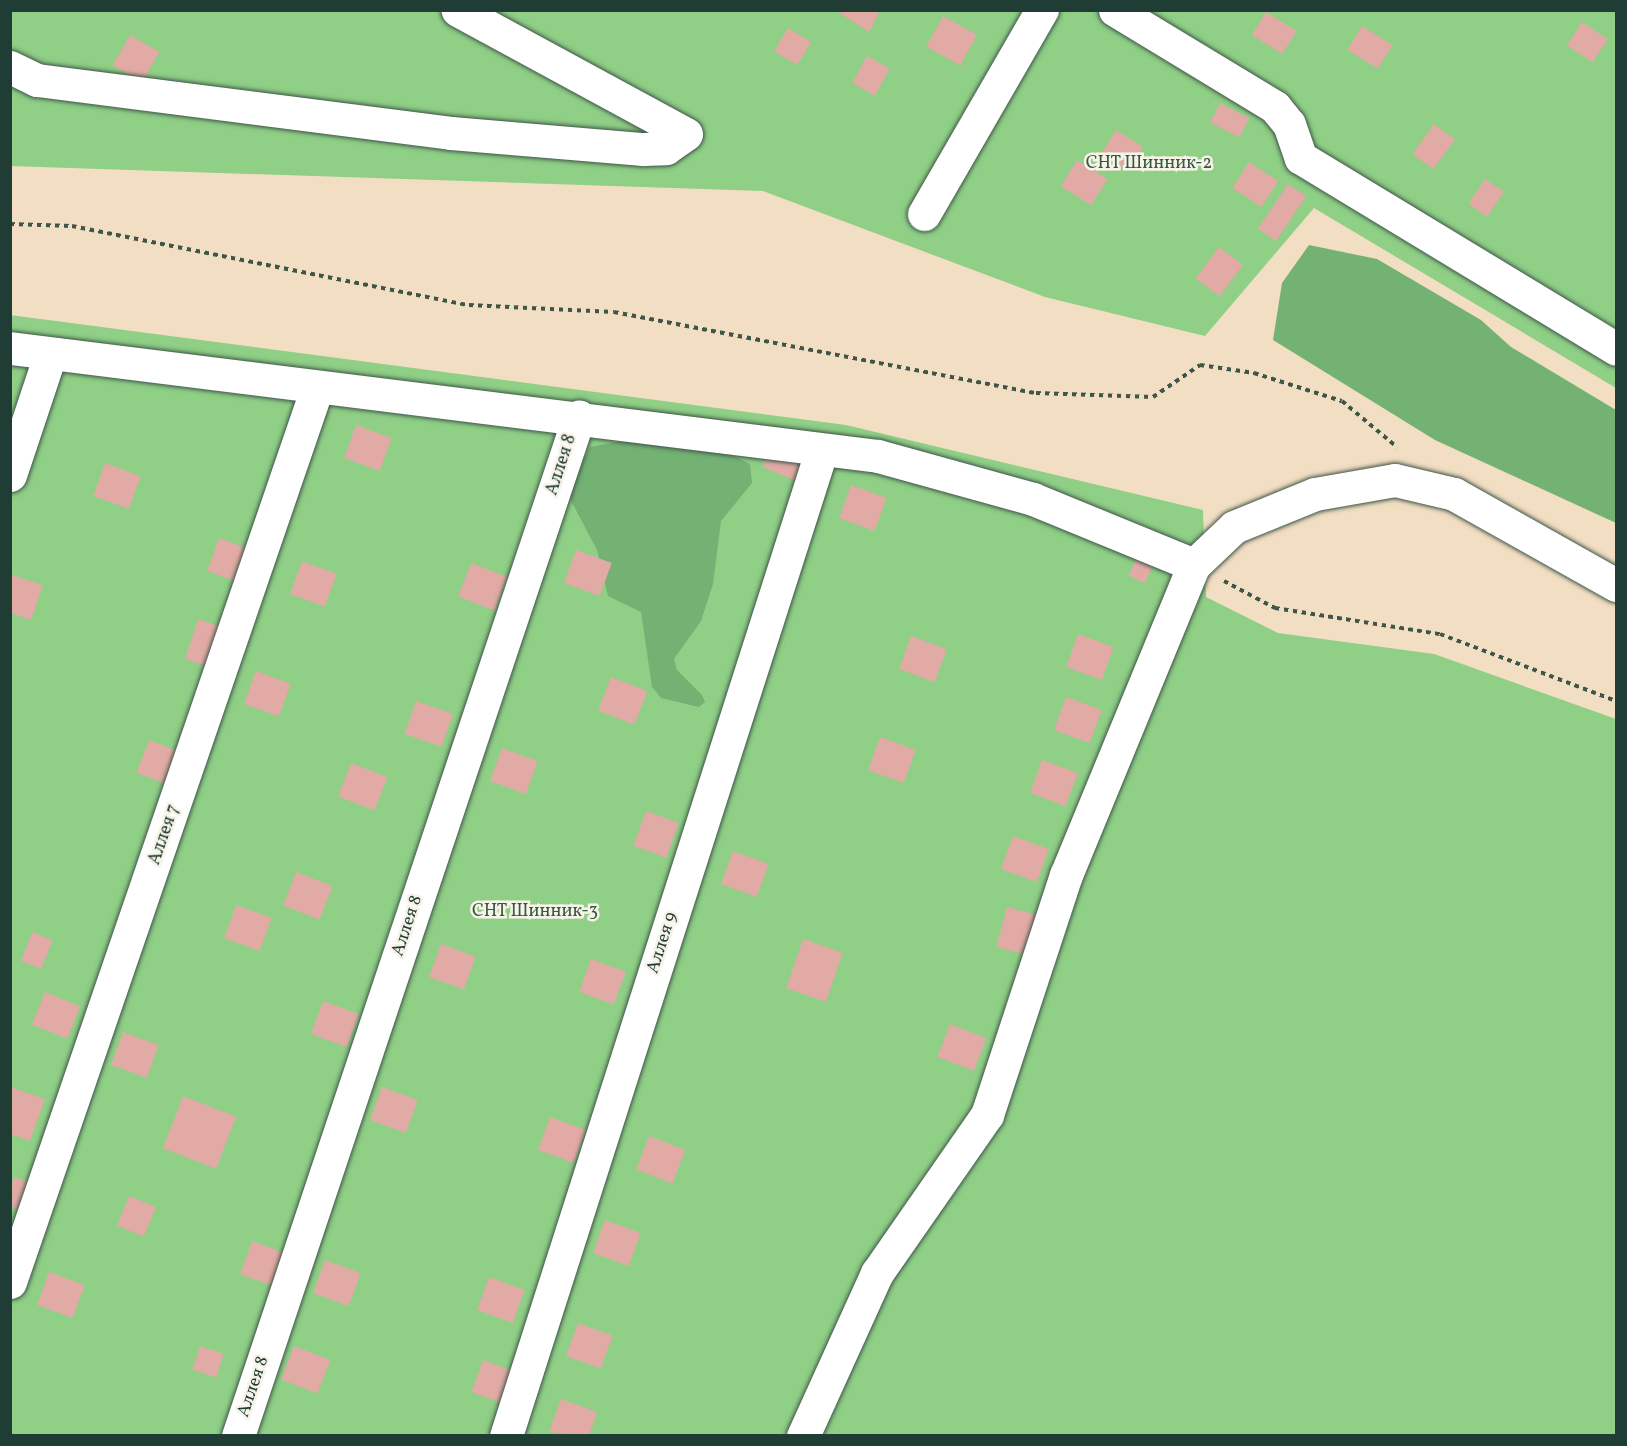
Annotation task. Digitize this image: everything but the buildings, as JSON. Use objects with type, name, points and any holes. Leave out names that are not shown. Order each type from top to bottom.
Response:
[{"type":"street","points":[[10,67],[37,80],[451,133],[643,149],[666,148],[686,134],[458,10]]},
{"type":"street","points":[[924,214],[1042,10]]},
{"type":"street","points":[[1115,10],[1275,107],[1289,124],[1301,158],[1617,349]]},
{"type":"street","points":[[10,348],[317,388],[579,416],[821,452],[878,456],[1033,499],[1194,565]]},
{"type":"street","points":[[10,475],[50,355]]},
{"type":"street","name":"Аллея 7","points":[[10,1282],[317,388]]},
{"type":"street","name":"Аллея 8","points":[[238,1436],[579,416]]},
{"type":"street","name":"Аллея 9","points":[[506,1436],[821,452]]},
{"type":"street","points":[[802,1436],[877,1273],[987,1115],[1066,875],[1194,565],[1234,527],[1315,494],[1395,480],[1454,494],[1617,585]]},
{"type":"path","points":[[10,224],[72,226],[469,305],[614,312],[1036,393],[1153,397],[1200,365],[1254,373],[1342,401],[1405,453]]},
{"type":"path","points":[[1194,565],[1275,608],[1440,634],[1617,701]]},
{"type":"green space","name":"СНТ Шинник-2","points":[[11,11],[1616,11],[1616,388],[1314,208],[1205,336],[1045,297],[763,191],[11,166]]},
{"type":"green space","points":[[1309,245],[1377,259],[1481,320],[1511,347],[1616,410],[1616,523],[1435,440],[1273,340],[1282,283]]},
{"type":"green space","name":"СНТ Шинник-3","points":[[10,315],[846,425],[1203,510],[1206,597],[1278,633],[1434,654],[1616,719],[1616,1435],[11,1435]]},
{"type":"green space","points":[[633,439],[732,455],[750,464],[752,483],[721,521],[713,584],[701,621],[674,659],[677,670],[702,695],[705,702],[699,707],[661,698],[652,687],[641,612],[608,596],[597,550],[567,493],[590,447]]}]
